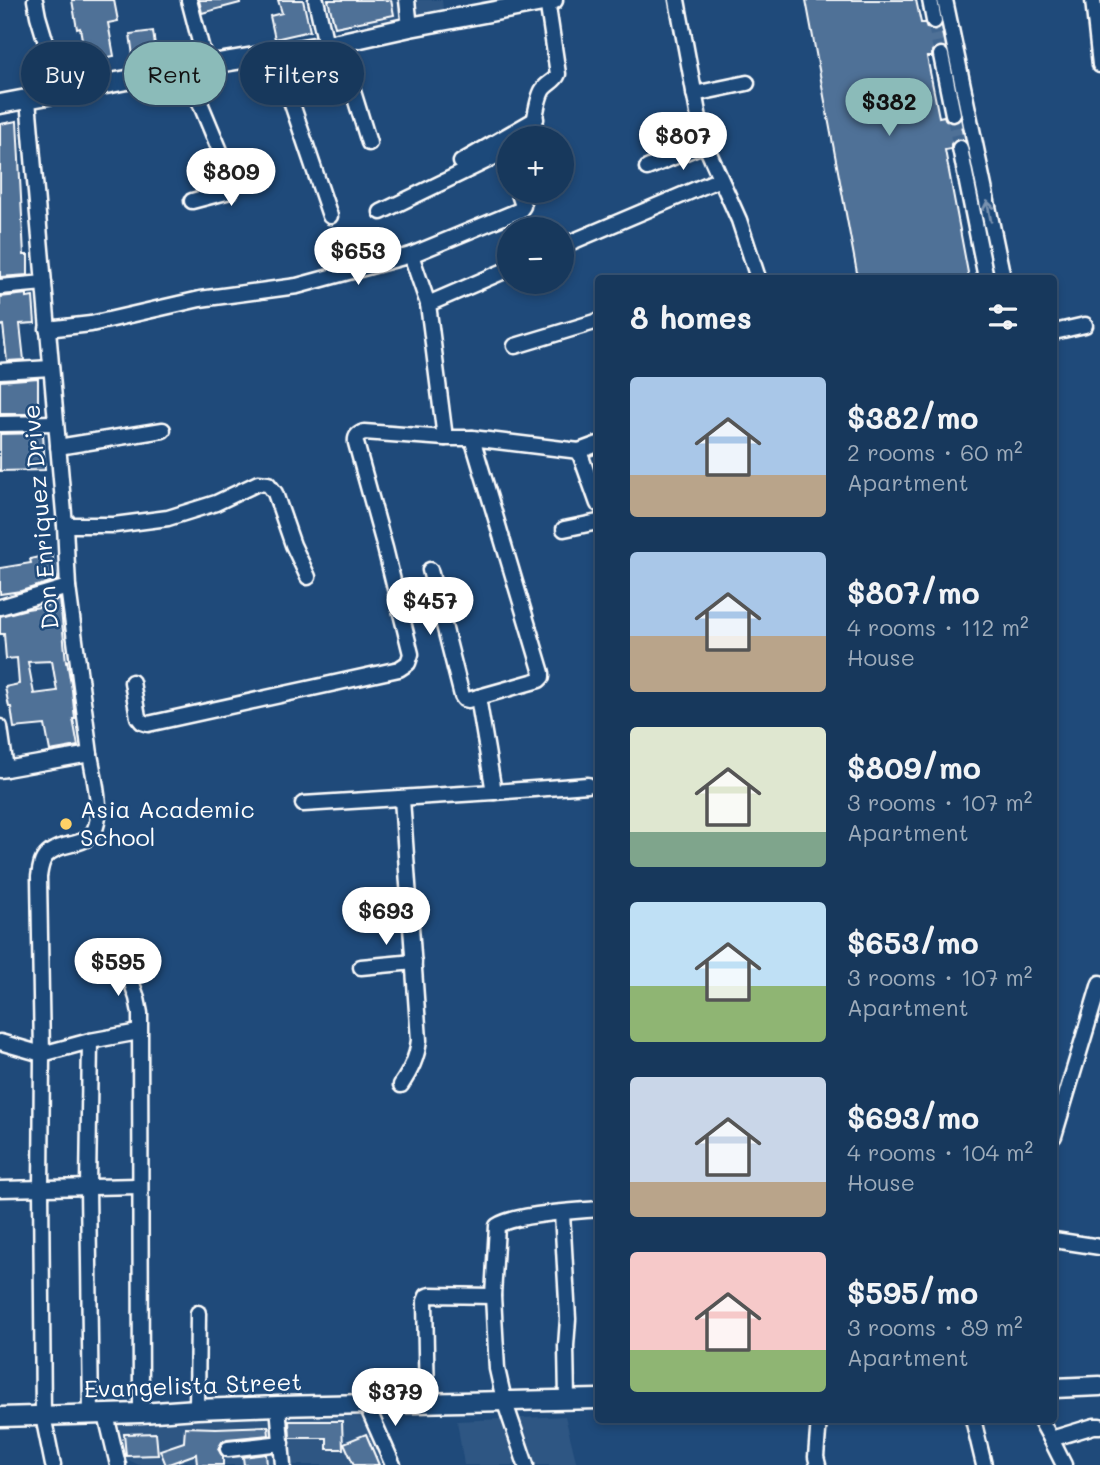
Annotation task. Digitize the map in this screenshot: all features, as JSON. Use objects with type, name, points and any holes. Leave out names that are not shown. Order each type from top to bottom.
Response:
[{"type":"main road","points":[[341,42],[553,0]]},
{"type":"main road","points":[[0,104],[21,101]]},
{"type":"main road","points":[[1057,1388],[1100,1386]]},
{"type":"main road","name":"Evangelista Street","points":[[0,1417],[278,1406],[595,1399]]},
{"type":"street","points":[[35,0],[46,42]]},
{"type":"street","points":[[189,0],[200,42]]},
{"type":"street","points":[[316,0],[331,42]]},
{"type":"street","points":[[407,0],[410,27]]},
{"type":"street","points":[[534,126],[543,89],[555,80],[558,74],[547,0]]},
{"type":"street","points":[[677,0],[705,144],[740,220],[754,275]]},
{"type":"street","points":[[930,0],[934,21]]},
{"type":"street","points":[[945,0],[1002,275]]},
{"type":"street","points":[[1093,0],[1100,65]]},
{"type":"street","points":[[941,55],[953,114]]},
{"type":"street","points":[[694,94],[747,83]]},
{"type":"street","name":"Don Enriquez Drive","points":[[28,105],[68,587],[98,810],[94,832],[86,840],[55,850],[46,856],[39,877],[42,1054]]},
{"type":"street","points":[[192,201],[230,191],[233,187],[201,105]]},
{"type":"street","points":[[292,105],[330,216]]},
{"type":"street","points":[[355,105],[369,143]]},
{"type":"street","points":[[461,162],[536,119]]},
{"type":"street","points":[[647,168],[705,144]]},
{"type":"street","points":[[960,148],[985,275]]},
{"type":"street","points":[[381,212],[497,156]]},
{"type":"street","points":[[574,241],[720,178]]},
{"type":"street","points":[[47,329],[91,324],[200,299],[297,286],[411,256],[520,210],[522,203]]},
{"type":"street","points":[[411,256],[428,304],[445,438]]},
{"type":"street","points":[[428,304],[497,274]]},
{"type":"street","points":[[0,287],[44,283]]},
{"type":"street","points":[[515,346],[595,322]]},
{"type":"street","points":[[1057,331],[1085,325]]},
{"type":"street","points":[[0,372],[51,368]]},
{"type":"street","points":[[0,425],[55,423]]},
{"type":"street","points":[[58,447],[163,430]]},
{"type":"street","points":[[132,682],[138,717],[142,722],[148,723],[399,669],[408,663],[411,654],[355,438],[358,434],[364,432],[472,438],[579,451],[595,445]]},
{"type":"street","points":[[430,570],[464,699],[542,677],[472,438]]},
{"type":"street","points":[[579,451],[595,496]]},
{"type":"street","points":[[65,525],[114,525],[169,518],[216,503],[258,484],[268,484],[275,493],[293,545],[308,577]]},
{"type":"street","points":[[564,529],[595,523]]},
{"type":"street","points":[[0,607],[68,587]]},
{"type":"street","points":[[478,697],[494,792]]},
{"type":"street","points":[[0,727],[3,769],[90,754]]},
{"type":"street","points":[[303,804],[588,785]]},
{"type":"street","points":[[401,1085],[413,1067],[418,1047],[402,799]]},
{"type":"street","points":[[124,960],[140,1013],[141,1413]]},
{"type":"street","points":[[360,967],[414,962]]},
{"type":"street","points":[[1057,1126],[1100,983]]},
{"type":"street","points":[[0,1042],[42,1054],[139,1032]]},
{"type":"street","points":[[90,1041],[88,1187],[98,1415],[118,1465]]},
{"type":"street","points":[[42,1054],[43,1416],[53,1465]]},
{"type":"street","points":[[0,1189],[139,1186]]},
{"type":"street","points":[[526,1465],[504,1400],[497,1369],[493,1296],[497,1226],[504,1221],[595,1209]]},
{"type":"street","points":[[562,1213],[568,1319],[567,1399]]},
{"type":"street","points":[[1057,1240],[1100,1247]]},
{"type":"street","points":[[427,1402],[427,1296],[493,1296]]},
{"type":"street","points":[[197,1409],[198,1313]]},
{"type":"street","points":[[366,1404],[393,1465]]},
{"type":"street","points":[[278,1406],[283,1465]]},
{"type":"street","points":[[818,1465],[816,1457],[819,1423]]},
{"type":"street","points":[[974,1423],[984,1465]]},
{"type":"street","points":[[1042,1423],[1064,1465]]},
{"type":"street","points":[[1051,1439],[1100,1426]]},
{"type":"street","points":[[228,1448],[282,1443]]},
{"type":"shaded area","points":[[362,0],[442,0],[443,9],[367,24]]},
{"type":"shaded area","points":[[363,1414],[385,1465],[189,1465],[187,1461],[179,1465],[139,1465],[124,1458],[118,1419],[280,1418]]},
{"type":"shaded area","points":[[565,1416],[577,1465],[464,1465],[457,1421]]},
{"type":"building","points":[[72,0],[114,0],[118,21],[108,23],[114,56],[110,57],[110,42],[83,42],[80,28],[77,29]]},
{"type":"building","points":[[199,0],[239,0],[240,3],[202,13]]},
{"type":"building","points":[[278,0],[303,0],[310,31],[275,39],[270,16],[282,13]]},
{"type":"building","points":[[328,0],[391,0],[394,15],[335,27]]},
{"type":"building","points":[[806,0],[916,0],[921,23],[925,23],[927,28],[932,30],[941,28],[945,46],[935,47],[932,57],[927,57],[939,117],[944,116],[946,121],[951,123],[960,120],[964,140],[954,140],[951,149],[945,150],[968,275],[857,275]]},
{"type":"building","points":[[153,31],[154,42],[131,42],[130,34]]},
{"type":"building","points":[[17,121],[24,255],[28,255],[28,275],[0,277],[0,124]]},
{"type":"building","points":[[27,294],[27,298],[33,297],[35,323],[20,324],[24,360],[7,361],[3,325],[0,326],[0,297]]},
{"type":"building","points":[[38,378],[38,414],[0,414],[0,381]]},
{"type":"building","points":[[43,433],[45,470],[0,471],[0,434]]},
{"type":"building","points":[[52,554],[57,580],[0,594],[0,568],[31,563],[30,559]]},
{"type":"building","points":[[60,599],[78,746],[50,751],[45,725],[14,728],[5,687],[19,684],[17,658],[6,659],[4,634],[0,634],[0,616],[47,606],[47,603]],"holes":[[[52,661],[57,691],[34,694],[28,662]]]},
{"type":"building","points":[[289,1421],[342,1421],[343,1449],[327,1449],[327,1438],[290,1438]]},
{"type":"building","points":[[268,1426],[269,1435],[227,1439],[222,1442],[218,1449],[223,1457],[223,1465],[197,1465],[196,1454],[166,1465],[160,1450],[184,1442],[185,1427]]},
{"type":"building","points":[[156,1433],[158,1455],[126,1456],[124,1434]]},
{"type":"building","points":[[366,1434],[379,1465],[354,1465],[344,1443]]},
{"type":"building","points":[[266,1454],[267,1465],[244,1465],[243,1457]]},
{"type":"tunnel","points":[[934,21],[941,55]]},
{"type":"tunnel","points":[[953,114],[960,148]]},
{"type":"place","name":"Asia Academic School","points":[[66,824]]}]
